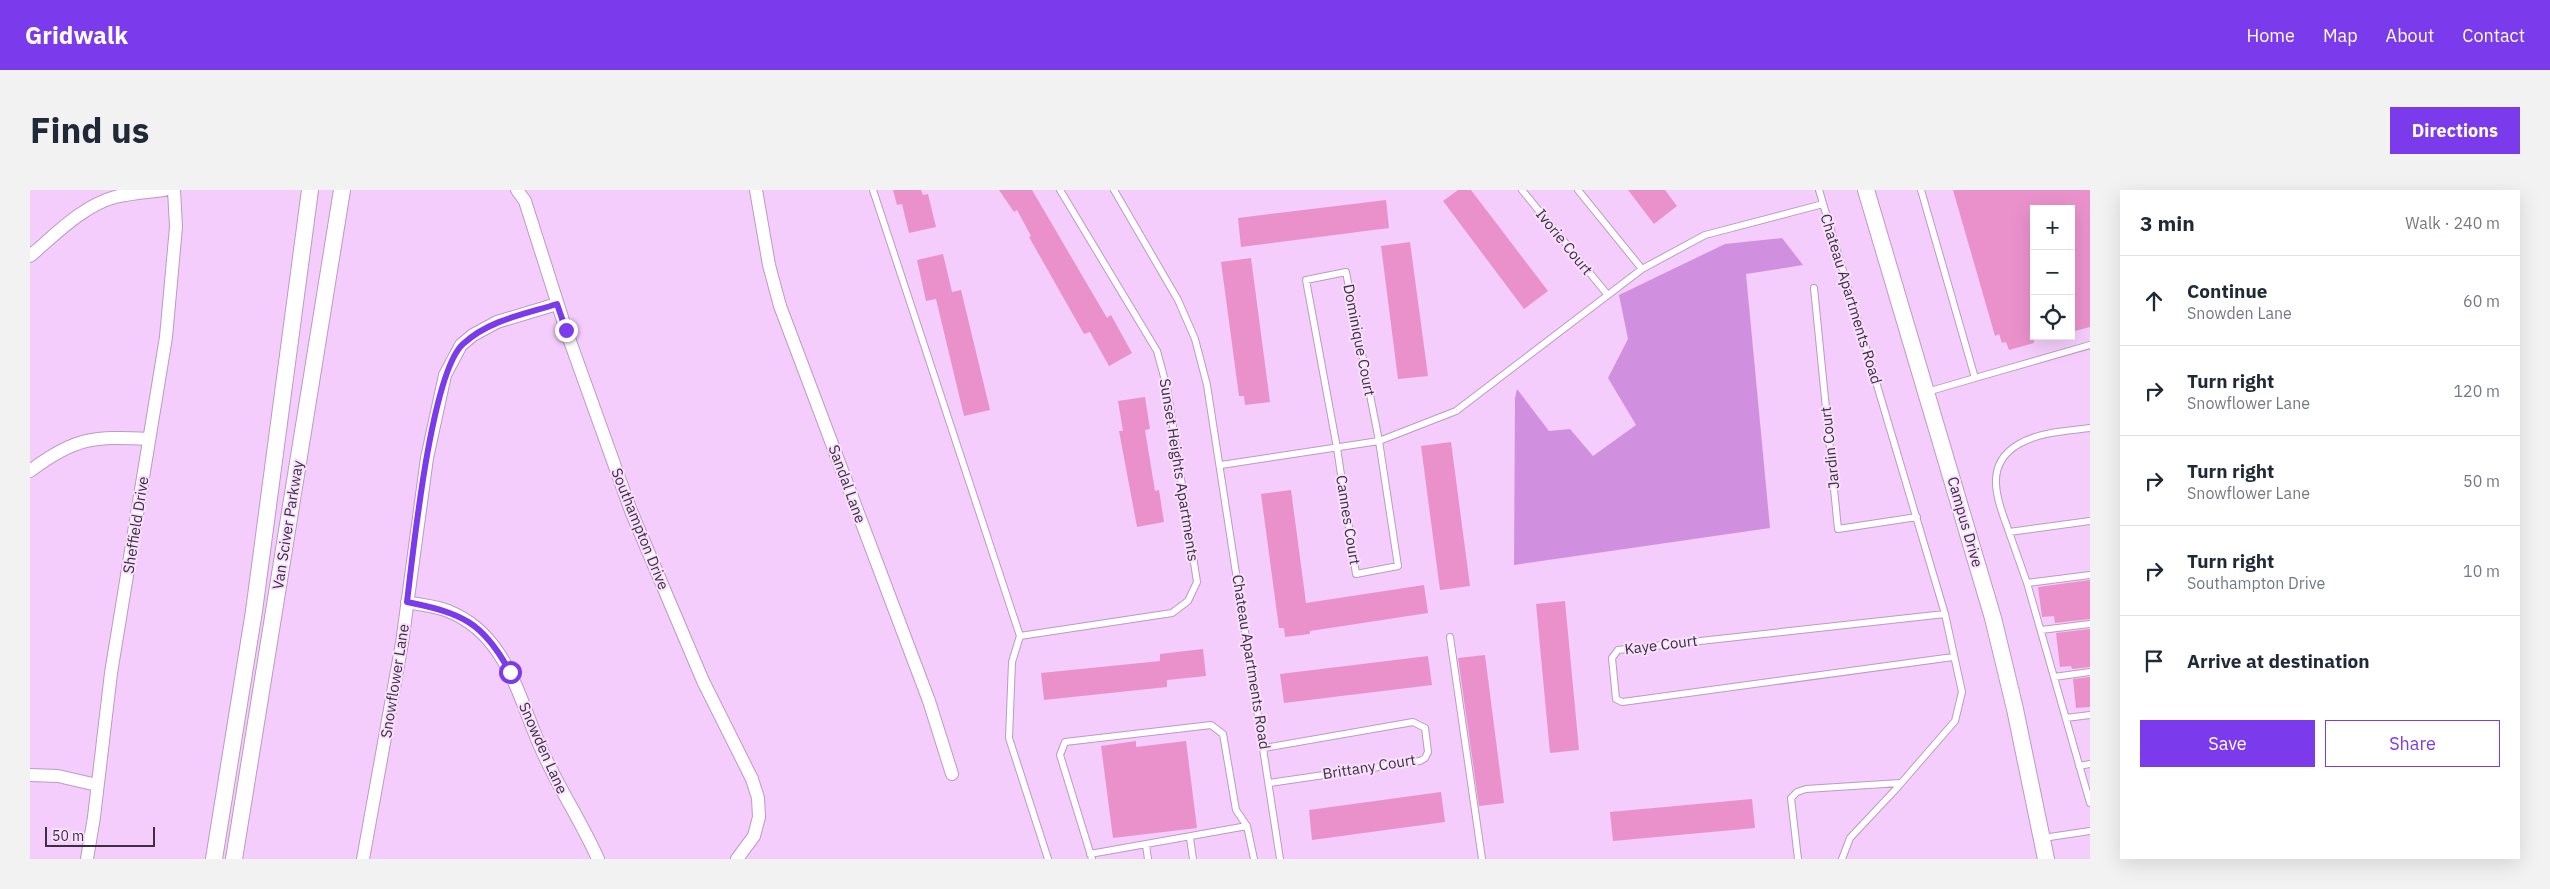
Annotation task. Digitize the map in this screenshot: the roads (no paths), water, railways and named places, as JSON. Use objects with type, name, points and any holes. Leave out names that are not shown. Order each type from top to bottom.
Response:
[{"type":"street","points":[[30,256],[67,224],[98,203],[127,194],[164,190]]},
{"type":"street","name":"Sheffield Drive","points":[[87,859],[111,673],[172,293],[176,226],[174,190]]},
{"type":"street","name":"Van Sciver Parkway","points":[[214,859],[255,602],[310,190]]},
{"type":"street","name":"Van Sciver Parkway","points":[[234,859],[342,190]]},
{"type":"street","name":"Southampton Drive","points":[[517,190],[524,202],[593,409],[640,533],[706,688],[752,779],[758,798],[759,818],[754,836],[737,859]]},
{"type":"street","name":"Sandal Lane","points":[[756,190],[769,265],[780,306],[930,701],[952,774]]},
{"type":"street","name":"Campus Drive","points":[[1866,190],[1993,618],[2015,709],[2046,859]]},
{"type":"street","name":"Snowflower Lane","points":[[363,859],[386,738],[432,429],[440,395],[452,360],[461,345],[486,327],[557,304]]},
{"type":"street","points":[[30,471],[52,454],[71,444],[90,438],[107,436],[149,438]]},
{"type":"street","name":"Snowden Lane","points":[[407,602],[447,610],[475,627],[489,639],[510,672],[541,750],[598,859]]},
{"type":"street","points":[[30,776],[58,776],[97,784]]},
{"type":"lane","points":[[873,190],[1020,636],[1012,662],[1009,738],[1048,859]]},
{"type":"lane","name":"Sunset Heights Apartments","points":[[1020,636],[1172,613],[1188,601],[1197,582],[1167,388],[1157,351],[1060,190]]},
{"type":"lane","name":"Chateau Apartments Road","points":[[1114,190],[1178,300],[1195,339],[1207,385],[1221,465],[1280,859]]},
{"type":"lane","name":"Ivorie Court","points":[[1522,190],[1607,294]]},
{"type":"lane","points":[[1578,190],[1642,269]]},
{"type":"lane","points":[[1819,190],[1823,204]]},
{"type":"lane","points":[[1921,190],[1975,378]]},
{"type":"lane","name":"Chateau Apartments Road","points":[[1221,465],[1379,440],[1456,411],[1642,269],[1705,235],[1823,204],[1945,614],[1962,692],[1955,721],[1850,838],[1842,859]]},
{"type":"lane","name":"Dominique Court","points":[[1337,448],[1306,280],[1346,272],[1379,440]]},
{"type":"lane","name":"Jardin Court","points":[[1814,288],[1838,529],[1916,517]]},
{"type":"lane","points":[[1927,392],[2090,345]]},
{"type":"lane","points":[[2090,428],[2040,435],[2020,443],[2004,454],[1996,474],[1996,496],[2027,583],[2090,803]]},
{"type":"lane","name":"Cannes Court","points":[[1337,448],[1356,574],[1398,566],[1379,440]]},
{"type":"lane","points":[[2009,532],[2090,521]]},
{"type":"lane","points":[[2027,583],[2090,575]]},
{"type":"lane","name":"Kaye Court","points":[[1945,614],[1618,650],[1612,658],[1616,699],[1622,702],[1953,657]]},
{"type":"lane","points":[[2041,630],[2090,624]]},
{"type":"lane","points":[[1450,637],[1482,859]]},
{"type":"lane","points":[[2054,677],[2090,672]]},
{"type":"lane","points":[[2066,718],[2090,715]]},
{"type":"lane","name":"Brittany Court","points":[[1264,748],[1413,722],[1425,728],[1428,752],[1426,758],[1269,783]]},
{"type":"lane","points":[[1247,826],[1091,856],[1060,755],[1065,742],[1211,725],[1223,734],[1236,810],[1247,826],[1254,859]]},
{"type":"lane","points":[[2079,766],[2090,764]]},
{"type":"lane","points":[[1798,859],[1791,798],[1797,792],[1806,789],[1900,783]]},
{"type":"lane","points":[[2042,838],[2090,831]]},
{"type":"lane","points":[[1190,838],[1193,859]]},
{"type":"lane","points":[[1146,845],[1148,859]]}]
